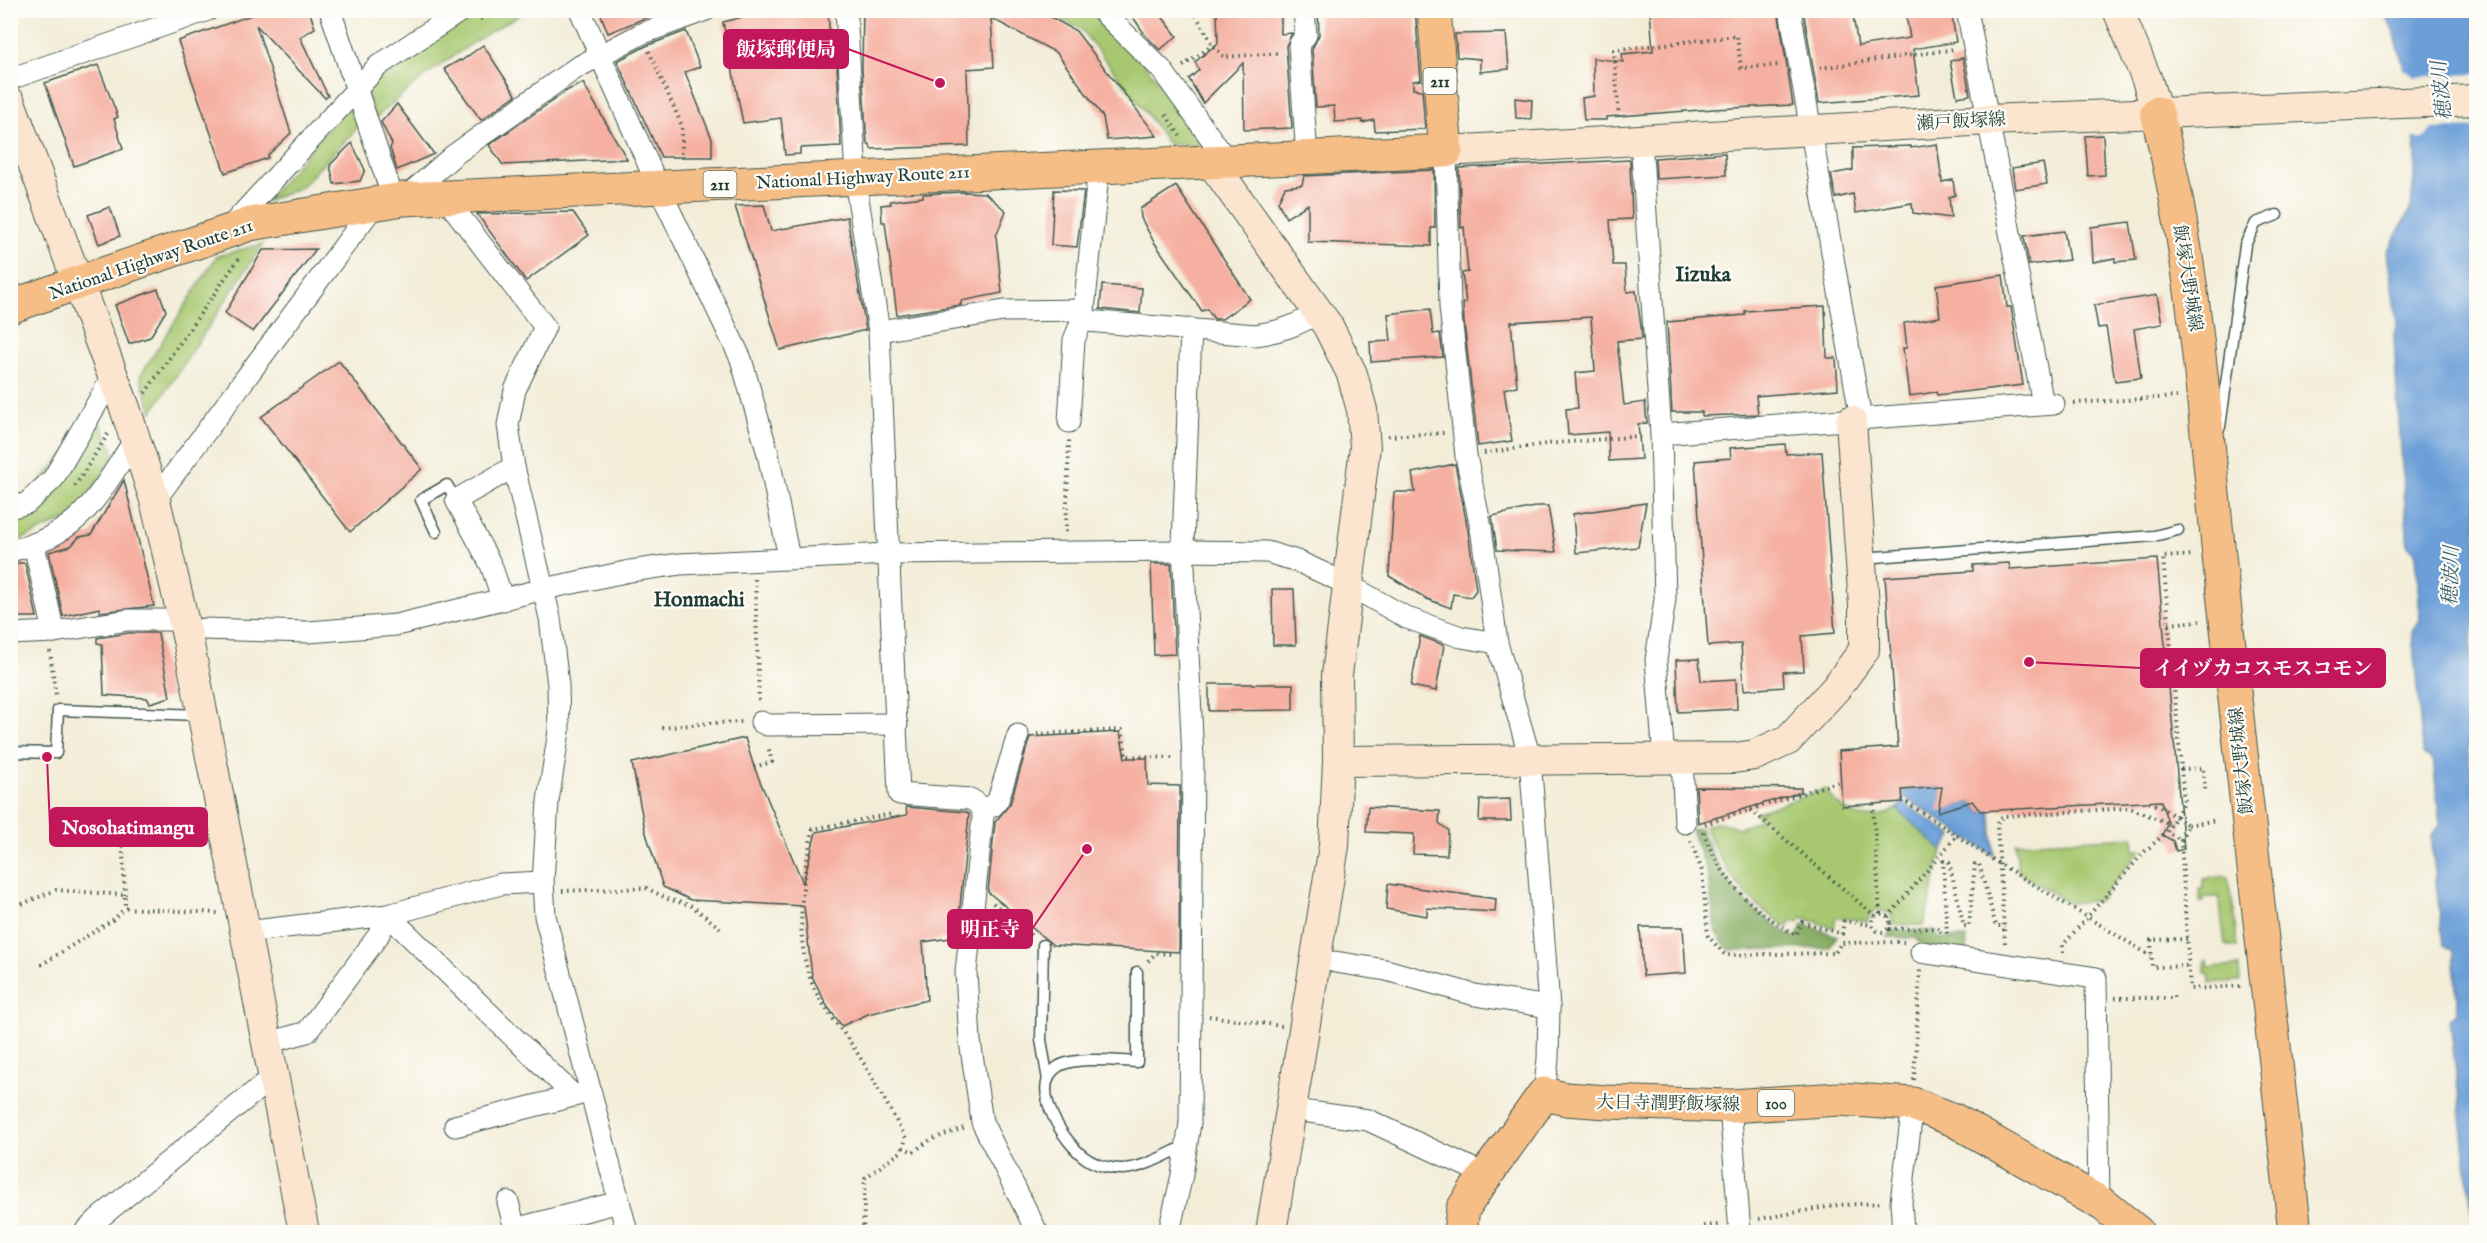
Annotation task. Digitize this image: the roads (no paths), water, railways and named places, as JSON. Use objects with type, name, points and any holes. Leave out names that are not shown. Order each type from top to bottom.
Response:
[{"type":"main road","name":"211","points":[[1434,10],[1446,151]]},
{"type":"main road","name":"飯塚大野城線","points":[[2165,113],[2197,330],[2251,857],[2295,1233]]},
{"type":"main road","name":"National Highway Route 211","points":[[10,308],[77,283],[236,239],[268,221],[391,201],[669,175],[856,177],[1446,151]]},
{"type":"main road","name":"大日寺潤野飯塚線","points":[[1544,1094],[1566,1099],[1606,1102],[1730,1106],[1839,1099],[1913,1104],[1954,1120],[2099,1203],[2137,1233]]},
{"type":"main road","points":[[1460,1233],[1463,1209],[1544,1094]]},
{"type":"street","points":[[10,79],[208,10]]},
{"type":"street","points":[[330,10],[391,201]]},
{"type":"street","points":[[236,239],[378,66],[462,10]]},
{"type":"street","points":[[580,10],[601,56],[669,175],[741,358],[768,454],[789,558]]},
{"type":"street","points":[[155,500],[391,201],[576,68],[641,33],[706,10]]},
{"type":"street","points":[[846,10],[856,177],[879,331],[899,794],[970,799],[977,802],[982,809],[966,972],[970,1041],[982,1122],[1037,1233]]},
{"type":"street","points":[[1101,10],[1167,76],[1220,162],[1319,312],[1352,374],[1362,410],[1365,447],[1337,675],[1338,761],[1334,846],[1270,1233]]},
{"type":"street","points":[[1304,10],[1306,35],[1299,45],[1299,52],[1307,157]]},
{"type":"street","points":[[1338,761],[1734,758],[1755,755],[1771,749],[1796,733],[1864,650],[1856,420],[1812,130],[1790,10]]},
{"type":"street","points":[[1661,434],[2049,404],[1967,10]]},
{"type":"street","points":[[2118,10],[2165,113]]},
{"type":"street","name":"瀬戸飯塚線","points":[[1446,151],[1630,131],[1812,130],[1989,120],[2476,100]]},
{"type":"street","points":[[10,102],[136,438],[193,625],[203,715],[235,922],[268,1043],[304,1233]]},
{"type":"street","points":[[1630,131],[1661,434],[1665,599],[1656,660],[1685,823]]},
{"type":"street","points":[[1446,151],[1450,307],[1466,456],[1480,528],[1497,643],[1530,758],[1549,1007],[1548,1059],[1544,1094]]},
{"type":"street","points":[[1070,422],[1074,340],[1084,313],[1099,166]]},
{"type":"street","points":[[444,196],[545,327],[515,390],[508,425],[514,467],[550,618],[558,685],[559,730],[548,801],[543,887],[545,916],[582,1093],[619,1202],[627,1233]]},
{"type":"street","points":[[879,331],[1004,311],[1084,313]]},
{"type":"street","points":[[1084,313],[1088,321],[1092,323],[1255,335],[1277,333],[1302,323],[1319,312]]},
{"type":"street","points":[[1169,1233],[1190,1123],[1193,759],[1183,551],[1191,329]]},
{"type":"street","points":[[10,508],[27,503],[53,479],[113,376]]},
{"type":"street","points":[[10,551],[34,545],[71,525],[91,506],[136,438]]},
{"type":"street","points":[[503,600],[479,541],[456,500],[514,467]]},
{"type":"street","points":[[34,545],[51,632]]},
{"type":"street","points":[[10,634],[51,632],[128,620],[309,632],[396,625],[647,568],[754,560],[889,554],[1183,551],[1267,552],[1297,561],[1347,584],[1407,618],[1461,637],[1497,643]]},
{"type":"street","points":[[761,722],[767,725],[897,724]]},
{"type":"street","points":[[982,809],[993,806],[998,800],[1018,735]]},
{"type":"street","points":[[235,922],[388,915],[501,884],[543,887]]},
{"type":"street","points":[[268,1043],[307,1032],[378,936],[388,915]]},
{"type":"street","points":[[388,915],[582,1093]]},
{"type":"street","points":[[1921,952],[2096,978],[2099,1203]]},
{"type":"street","points":[[1335,962],[1386,970],[1475,995],[1549,1007]]},
{"type":"street","points":[[85,1233],[98,1219],[274,1075]]},
{"type":"street","points":[[454,1126],[582,1093]]},
{"type":"street","points":[[1903,1233],[1901,1202],[1913,1104]]},
{"type":"street","points":[[1730,1106],[1740,1228]]},
{"type":"street","points":[[1309,1112],[1368,1120],[1486,1175]]},
{"type":"street","points":[[508,1202],[516,1231],[619,1202]]},
{"type":"lane","points":[[2212,489],[2245,244],[2256,223],[2277,215]]},
{"type":"lane","points":[[436,532],[421,500],[447,485],[456,500]]},
{"type":"lane","points":[[1860,558],[2154,537],[2178,530]]},
{"type":"lane","points":[[10,752],[56,753],[58,710],[203,715]]},
{"type":"lane","points":[[1043,945],[1041,1040],[1052,1115],[1060,1129],[1088,1160],[1106,1167],[1122,1169],[1144,1164],[1187,1144]]},
{"type":"lane","points":[[1048,1081],[1052,1073],[1065,1064],[1104,1061],[1137,1062],[1137,972]]},
{"type":"water","name":"穂波川","points":[[2382,11],[2473,11],[2476,24],[2476,617],[2471,643],[2469,758],[2476,806],[2476,1232],[2474,1232],[2450,1020],[2458,1011],[2453,951],[2443,945],[2431,836],[2440,825],[2433,759],[2423,754],[2412,632],[2420,620],[2416,554],[2408,547],[2394,335],[2397,324],[2387,252],[2411,208],[2416,154],[2408,84],[2394,31]]},
{"type":"water","points":[[1942,787],[1939,810],[1972,801],[1981,813],[1990,805],[1994,856],[1902,795],[1902,790]]},
{"type":"water","points":[[1903,802],[1953,836],[1942,851],[1897,809]]},
{"type":"place","name":"飯塚郵便局","points":[[940,83]]},
{"type":"place","name":"イイヅカコスモスコモン","points":[[2029,662]]},
{"type":"place","name":"Nosohatimangu","points":[[47,757]]},
{"type":"place","name":"明正寺","points":[[1087,849]]},
{"type":"district","name":"Iizuka","points":[[1703,274]]},
{"type":"district","name":"Honmachi","points":[[699,599]]}]
